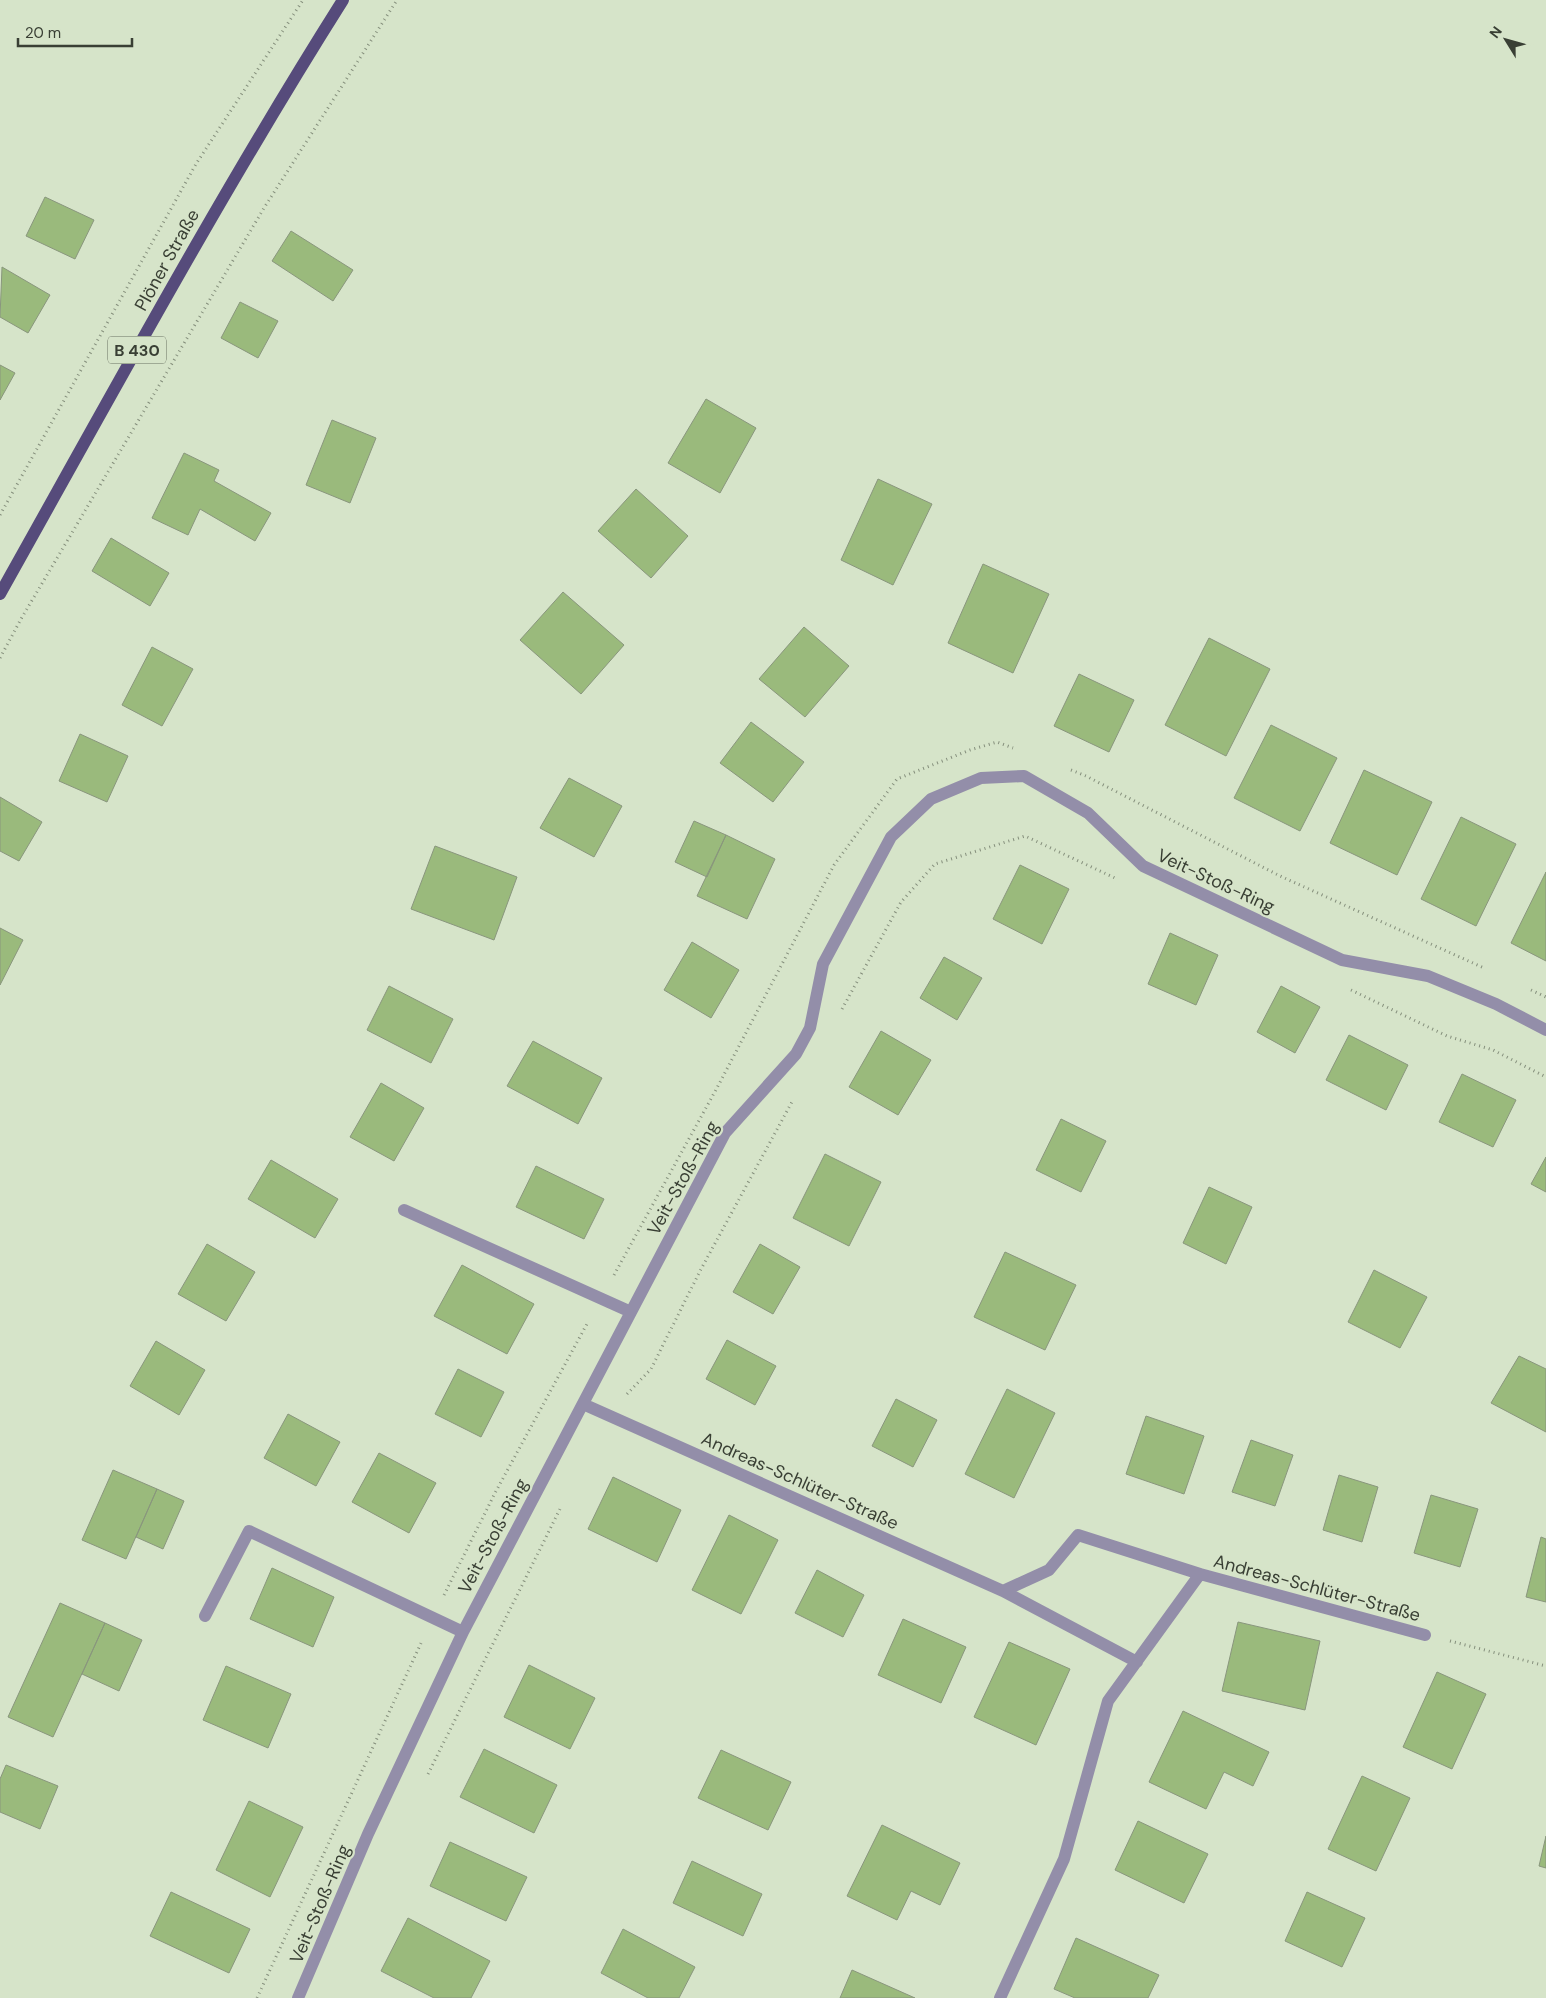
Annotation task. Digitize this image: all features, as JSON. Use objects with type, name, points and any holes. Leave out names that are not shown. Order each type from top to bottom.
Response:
[{"type":"main road","name":"Plöner Straße","points":[[0,594],[230,184],[343,0]]},
{"type":"street","name":"Veit-Stoß-Ring","points":[[298,1998],[368,1834],[463,1632],[725,1133],[796,1054],[810,1028],[823,964],[891,837],[931,799],[981,778],[1024,776],[1088,813],[1143,866],[1342,960],[1428,976],[1496,1004],[1546,1030]]},
{"type":"street","points":[[404,1210],[631,1312]]},
{"type":"street","name":"Andreas-Schlüter-Straße","points":[[583,1404],[1003,1591],[1137,1662]]},
{"type":"street","points":[[205,1616],[249,1531],[463,1632]]},
{"type":"street","name":"Andreas-Schlüter-Straße","points":[[1003,1591],[1049,1570],[1078,1535],[1200,1574],[1425,1635]]},
{"type":"street","name":"Andreas-Schlüter-Straße","points":[[1000,1998],[1064,1860],[1108,1701],[1200,1574]]},
{"type":"path","points":[[0,515],[196,164],[303,0]]},
{"type":"path","points":[[0,658],[21,619],[264,208],[397,0]]},
{"type":"path","points":[[257,1998],[433,1618],[496,1493],[714,1092],[834,865],[896,779],[970,750],[997,742],[1014,749]]},
{"type":"path","points":[[1068,769],[1086,776],[1280,876],[1493,972]]},
{"type":"path","points":[[840,1014],[901,902],[935,864],[1025,836],[1124,882]]},
{"type":"path","points":[[1528,988],[1546,997]]},
{"type":"path","points":[[1348,989],[1447,1036],[1493,1050],[1546,1078]]},
{"type":"path","points":[[608,1415],[651,1369],[700,1271],[798,1091]]},
{"type":"path","points":[[427,1776],[563,1503]]},
{"type":"path","points":[[1425,1635],[1546,1666]]},
{"type":"building","points":[[45,197],[94,220],[75,259],[26,236]]},
{"type":"building","points":[[291,231],[353,270],[333,301],[272,261]]},
{"type":"building","points":[[2,267],[50,295],[28,333],[0,317]]},
{"type":"building","points":[[240,302],[278,321],[258,358],[221,338]]},
{"type":"building","points":[[0,365],[15,373],[0,400]]},
{"type":"building","points":[[706,399],[756,428],[720,493],[668,463]]},
{"type":"building","points":[[332,420],[376,438],[350,503],[306,485]]},
{"type":"building","points":[[184,453],[219,470],[214,481],[271,513],[255,541],[200,509],[188,535],[152,518]]},
{"type":"building","points":[[878,479],[932,504],[893,585],[841,560]]},
{"type":"building","points":[[636,489],[688,536],[651,578],[598,531]]},
{"type":"building","points":[[111,538],[169,573],[150,606],[92,571]]},
{"type":"building","points":[[983,564],[1049,594],[1013,673],[948,643]]},
{"type":"building","points":[[563,592],[624,645],[581,694],[520,640]]},
{"type":"building","points":[[804,627],[849,666],[805,717],[759,679]]},
{"type":"building","points":[[1209,638],[1270,669],[1226,756],[1165,725]]},
{"type":"building","points":[[152,647],[193,669],[162,726],[122,705]]},
{"type":"building","points":[[1079,674],[1134,700],[1109,752],[1054,726]]},
{"type":"building","points":[[751,722],[804,762],[773,802],[720,763]]},
{"type":"building","points":[[1271,725],[1337,758],[1300,831],[1234,798]]},
{"type":"building","points":[[80,734],[128,756],[107,802],[59,781]]},
{"type":"building","points":[[1364,770],[1432,802],[1397,875],[1330,843]]},
{"type":"building","points":[[569,778],[622,806],[594,857],[540,828]]},
{"type":"building","points":[[0,797],[42,822],[19,861],[0,851]]},
{"type":"building","points":[[1461,817],[1516,844],[1476,926],[1421,899]]},
{"type":"building","points":[[694,821],[726,835],[707,877],[675,862]]},
{"type":"building","points":[[726,835],[775,859],[747,919],[697,896]]},
{"type":"building","points":[[435,846],[517,877],[494,940],[411,909]]},
{"type":"building","points":[[1020,865],[1069,889],[1042,944],[993,919]]},
{"type":"building","points":[[1546,872],[1546,961],[1511,943]]},
{"type":"building","points":[[0,928],[23,940],[0,985]]},
{"type":"building","points":[[1170,933],[1218,955],[1196,1005],[1148,984]]},
{"type":"building","points":[[692,942],[739,970],[711,1018],[664,990]]},
{"type":"building","points":[[944,957],[982,978],[957,1020],[920,998]]},
{"type":"building","points":[[389,986],[453,1019],[431,1063],[367,1030]]},
{"type":"building","points":[[1281,986],[1320,1007],[1295,1053],[1257,1032]]},
{"type":"building","points":[[881,1031],[931,1060],[898,1115],[849,1087]]},
{"type":"building","points":[[1349,1035],[1408,1065],[1386,1110],[1326,1080]]},
{"type":"building","points":[[533,1041],[602,1078],[578,1124],[507,1086]]},
{"type":"building","points":[[1462,1074],[1516,1100],[1493,1147],[1439,1122]]},
{"type":"building","points":[[381,1083],[424,1108],[394,1161],[350,1137]]},
{"type":"building","points":[[1061,1119],[1106,1141],[1081,1192],[1036,1170]]},
{"type":"building","points":[[825,1154],[881,1182],[849,1246],[793,1218]]},
{"type":"building","points":[[1546,1157],[1546,1192],[1531,1184]]},
{"type":"building","points":[[271,1160],[338,1199],[315,1238],[248,1199]]},
{"type":"building","points":[[536,1166],[604,1199],[584,1239],[516,1207]]},
{"type":"building","points":[[1209,1187],[1252,1207],[1226,1264],[1183,1243]]},
{"type":"building","points":[[207,1244],[255,1272],[226,1321],[178,1294]]},
{"type":"building","points":[[760,1244],[800,1267],[773,1314],[733,1292]]},
{"type":"building","points":[[1005,1252],[1076,1285],[1045,1350],[974,1317]]},
{"type":"building","points":[[462,1265],[534,1304],[507,1354],[434,1316]]},
{"type":"building","points":[[1374,1270],[1427,1297],[1400,1348],[1348,1322]]},
{"type":"building","points":[[727,1340],[776,1366],[755,1405],[706,1379]]},
{"type":"building","points":[[156,1341],[205,1370],[179,1415],[130,1386]]},
{"type":"building","points":[[1519,1356],[1546,1369],[1546,1432],[1491,1403]]},
{"type":"building","points":[[458,1369],[504,1392],[481,1437],[435,1414]]},
{"type":"building","points":[[1007,1389],[1055,1413],[1014,1498],[965,1474]]},
{"type":"building","points":[[896,1399],[937,1420],[913,1467],[872,1446]]},
{"type":"building","points":[[288,1414],[340,1442],[316,1486],[264,1458]]},
{"type":"building","points":[[1146,1416],[1204,1436],[1184,1494],[1126,1474]]},
{"type":"building","points":[[1251,1440],[1293,1455],[1275,1506],[1232,1492]]},
{"type":"building","points":[[379,1453],[436,1483],[409,1533],[352,1502]]},
{"type":"building","points":[[113,1470],[157,1489],[126,1559],[82,1540]]},
{"type":"building","points":[[1339,1475],[1378,1487],[1362,1542],[1323,1530]]},
{"type":"building","points":[[613,1477],[681,1510],[657,1562],[588,1529]]},
{"type":"building","points":[[157,1489],[184,1501],[163,1549],[136,1537]]},
{"type":"building","points":[[1431,1495],[1478,1509],[1460,1567],[1414,1553]]},
{"type":"building","points":[[729,1515],[778,1540],[741,1614],[692,1590]]},
{"type":"building","points":[[1541,1537],[1546,1539],[1546,1602],[1526,1597]]},
{"type":"building","points":[[272,1568],[334,1597],[313,1647],[250,1619]]},
{"type":"building","points":[[817,1570],[864,1595],[843,1637],[795,1613]]},
{"type":"building","points":[[60,1603],[105,1623],[53,1737],[8,1717]]},
{"type":"building","points":[[903,1619],[966,1647],[941,1703],[878,1675]]},
{"type":"building","points":[[1238,1622],[1320,1641],[1305,1710],[1222,1691]]},
{"type":"building","points":[[105,1623],[142,1640],[119,1691],[82,1674]]},
{"type":"building","points":[[1009,1642],[1070,1669],[1036,1745],[974,1717]]},
{"type":"building","points":[[529,1665],[595,1698],[570,1749],[504,1717]]},
{"type":"building","points":[[226,1666],[291,1694],[268,1748],[203,1720]]},
{"type":"building","points":[[1437,1672],[1486,1694],[1452,1769],[1403,1747]]},
{"type":"building","points":[[1183,1711],[1269,1752],[1253,1786],[1224,1772],[1206,1809],[1149,1782]]},
{"type":"building","points":[[484,1749],[557,1785],[534,1833],[460,1797]]},
{"type":"building","points":[[721,1750],[791,1782],[768,1830],[698,1798]]},
{"type":"building","points":[[6,1765],[58,1786],[40,1829],[0,1812],[0,1779]]},
{"type":"building","points":[[1362,1776],[1410,1798],[1376,1871],[1328,1849]]},
{"type":"building","points":[[249,1801],[303,1827],[270,1897],[216,1870]]},
{"type":"building","points":[[1138,1821],[1208,1854],[1184,1903],[1115,1870]]},
{"type":"building","points":[[882,1825],[960,1863],[940,1905],[911,1891],[897,1920],[847,1896]]},
{"type":"building","points":[[1546,1836],[1546,1868],[1539,1866]]},
{"type":"building","points":[[450,1842],[527,1877],[506,1921],[430,1886]]},
{"type":"building","points":[[692,1861],[762,1894],[743,1936],[673,1903]]},
{"type":"building","points":[[171,1892],[250,1929],[229,1973],[150,1936]]},
{"type":"building","points":[[1307,1892],[1365,1918],[1342,1967],[1285,1941]]},
{"type":"building","points":[[408,1918],[490,1961],[471,1998],[434,1998],[381,1971]]},
{"type":"building","points":[[623,1929],[695,1967],[679,1998],[648,1998],[601,1973]]},
{"type":"building","points":[[1076,1938],[1159,1975],[1148,1998],[1075,1998],[1054,1989]]},
{"type":"building","points":[[852,1970],[915,1998],[840,1998]]}]
